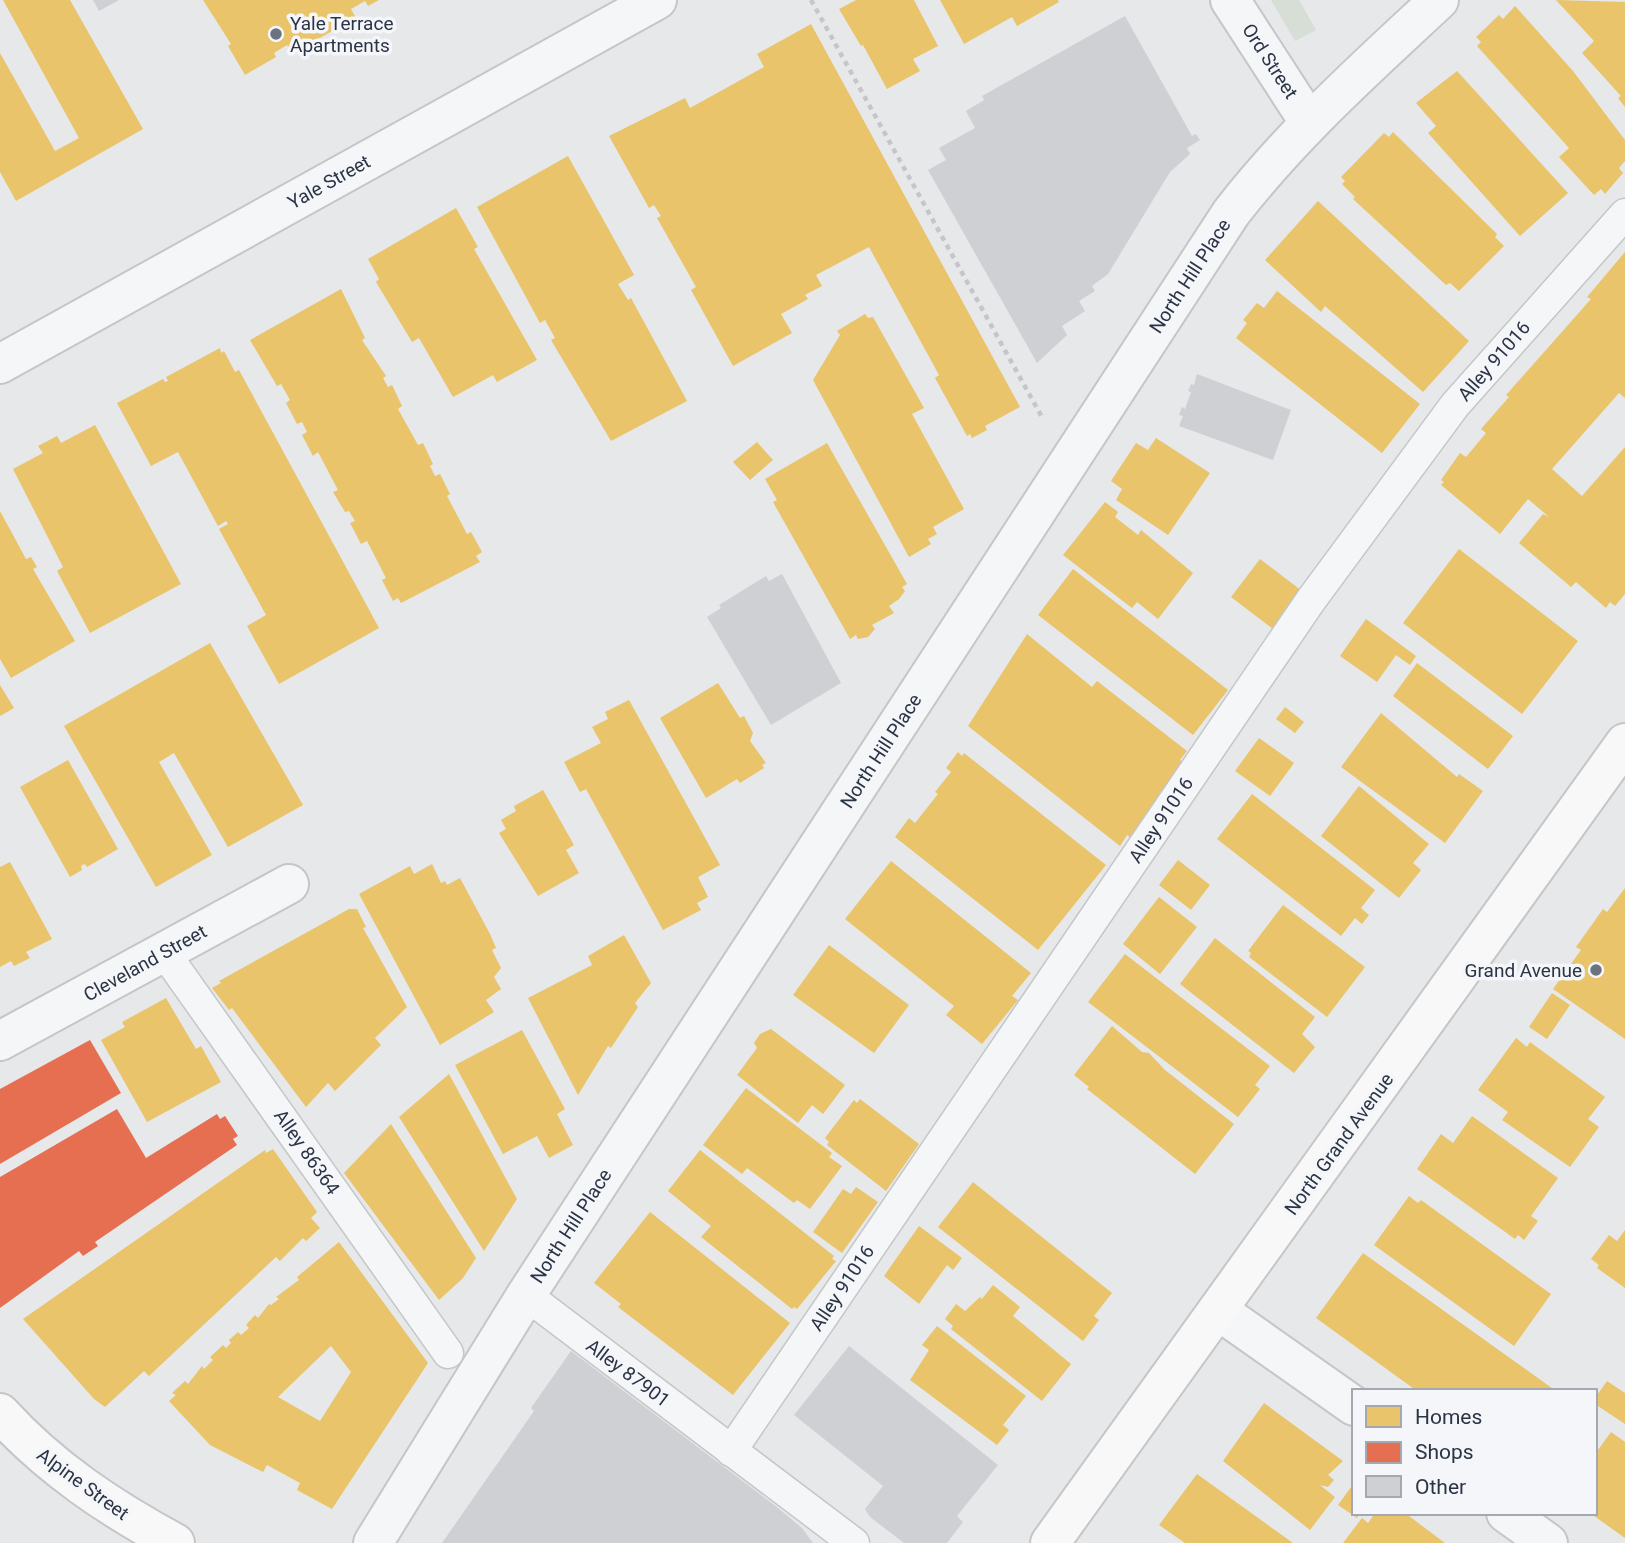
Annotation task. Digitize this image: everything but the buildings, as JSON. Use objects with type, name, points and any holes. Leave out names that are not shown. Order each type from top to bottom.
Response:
[{"type":"street","name":"Yale Street","points":[[0,364],[657,0]]},
{"type":"street","name":"Ord Street","points":[[1230,0],[1309,122]]},
{"type":"street","name":"North Hill Place","points":[[373,1543],[526,1295],[1231,213],[1267,166],[1309,122],[1439,0]]},
{"type":"street","name":"North Grand Avenue","points":[[1050,1543],[1625,743]]},
{"type":"street","name":"Cleveland Street","points":[[0,1041],[289,884]]},
{"type":"street","points":[[1219,1311],[1352,1405]]},
{"type":"street","name":"Alpine Street","points":[[0,1413],[28,1444],[114,1510],[176,1543]]},
{"type":"street","points":[[1509,1515],[1548,1543]]},
{"type":"lane","name":"Alley 91016","points":[[731,1451],[1311,600],[1455,405],[1625,214]]},
{"type":"lane","name":"Alley 86364","points":[[164,952],[448,1353]]},
{"type":"lane","name":"Alley 87901","points":[[526,1295],[854,1543]]},
{"type":"path","points":[[811,0],[1068,466]]},
{"type":"shaded area","points":[[1271,0],[1299,0],[1316,30],[1295,41]]},
{"type":"place","name":"Yale Terrace Apartments","points":[[276,34]]},
{"type":"place","name":"Grand Avenue","points":[[1596,970]]}]
